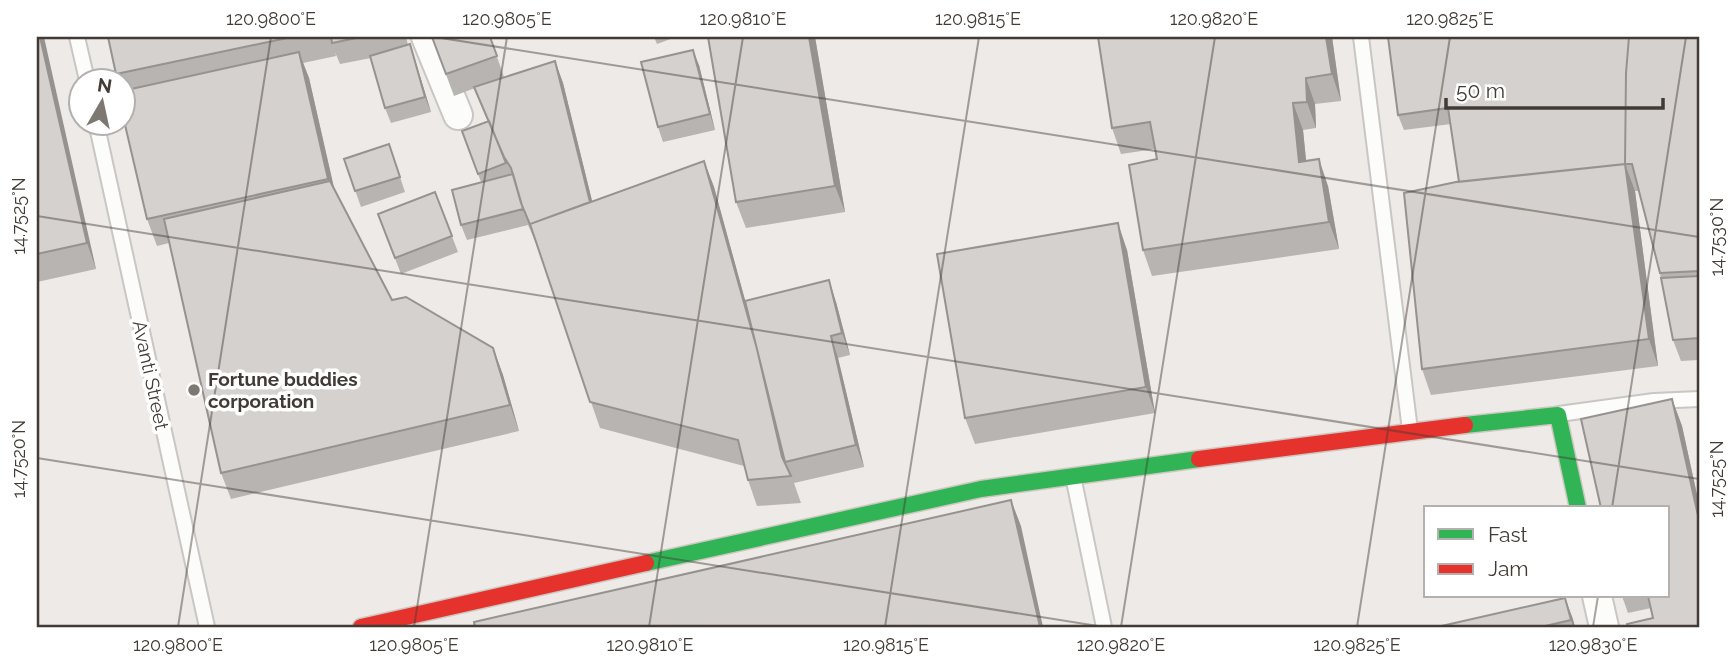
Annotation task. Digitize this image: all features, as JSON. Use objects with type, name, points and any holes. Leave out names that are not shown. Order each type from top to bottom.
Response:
[{"type":"street","points":[[426,37],[458,115]]},
{"type":"street","points":[[360,627],[449,612],[981,489],[1410,431],[1558,415],[1578,506]]},
{"type":"street","points":[[1597,598],[1604,627]]},
{"type":"lane","points":[[78,37],[84,66]]},
{"type":"lane","points":[[1361,37],[1410,431]]},
{"type":"lane","name":"Avanti Street","points":[[99,136],[207,627]]},
{"type":"lane","points":[[1558,415],[1654,401],[1699,399]]},
{"type":"lane","points":[[1073,475],[1104,627]]},
{"type":"building","points":[[37,37],[40,37],[87,243],[37,254]]},
{"type":"building","points":[[108,37],[292,37],[136,70],[136,66],[114,66]]},
{"type":"building","points":[[331,37],[361,37],[332,43]]},
{"type":"building","points":[[432,37],[490,37],[497,56],[446,74]]},
{"type":"building","points":[[708,37],[809,37],[835,186],[736,202]]},
{"type":"building","points":[[1098,37],[1326,37],[1332,74],[1306,78],[1307,102],[1293,103],[1299,162],[1319,159],[1329,222],[1143,250],[1129,165],[1157,159],[1150,122],[1112,128]]},
{"type":"building","points":[[1388,37],[1629,37],[1625,164],[1459,182],[1448,108],[1398,115]]},
{"type":"building","points":[[1629,37],[1699,37],[1699,271],[1660,273],[1632,164],[1625,164]]},
{"type":"building","points":[[410,44],[425,97],[385,108],[370,56]]},
{"type":"building","points":[[693,50],[710,114],[658,127],[641,62]]},
{"type":"building","points":[[299,52],[328,179],[147,219],[128,136],[136,136],[136,88]]},
{"type":"building","points":[[555,61],[590,202],[530,224],[531,227],[511,168],[474,87]]},
{"type":"building","points":[[489,121],[506,163],[478,174],[462,131]]},
{"type":"building","points":[[389,144],[400,177],[355,191],[344,159]]},
{"type":"building","points":[[704,161],[757,349],[782,457],[791,476],[748,480],[738,440],[590,402],[530,224]]},
{"type":"building","points":[[1625,164],[1649,339],[1422,369],[1404,193],[1456,182]]},
{"type":"building","points":[[513,174],[523,209],[461,225],[452,190]]},
{"type":"building","points":[[330,181],[392,300],[406,297],[493,348],[510,405],[221,473],[164,219]]},
{"type":"building","points":[[435,192],[452,236],[395,258],[378,214]]},
{"type":"building","points":[[1118,223],[1146,387],[965,418],[937,254]]},
{"type":"building","points":[[1699,276],[1699,338],[1673,340],[1661,278]]},
{"type":"building","points":[[829,280],[842,333],[831,336],[856,445],[785,462],[745,301]]},
{"type":"building","points":[[1672,399],[1699,520],[1699,627],[1627,627],[1627,624],[1653,618],[1648,598],[1670,598],[1670,506],[1601,506],[1581,419]]},
{"type":"building","points":[[1011,500],[1040,627],[475,627],[474,622]]},
{"type":"building","points":[[1565,598],[1571,620],[1541,627],[1437,627]]},
{"type":"traffic: fast","points":[[1465,425],[1558,415],[1578,506]]},
{"type":"traffic: fast","points":[[646,563],[981,489],[1199,459]]},
{"type":"traffic: jam","points":[[1199,459],[1465,425]]},
{"type":"traffic: jam","points":[[361,627],[646,563]]},
{"type":"place","name":"Fortune buddies corporation","points":[[194,390]]}]
